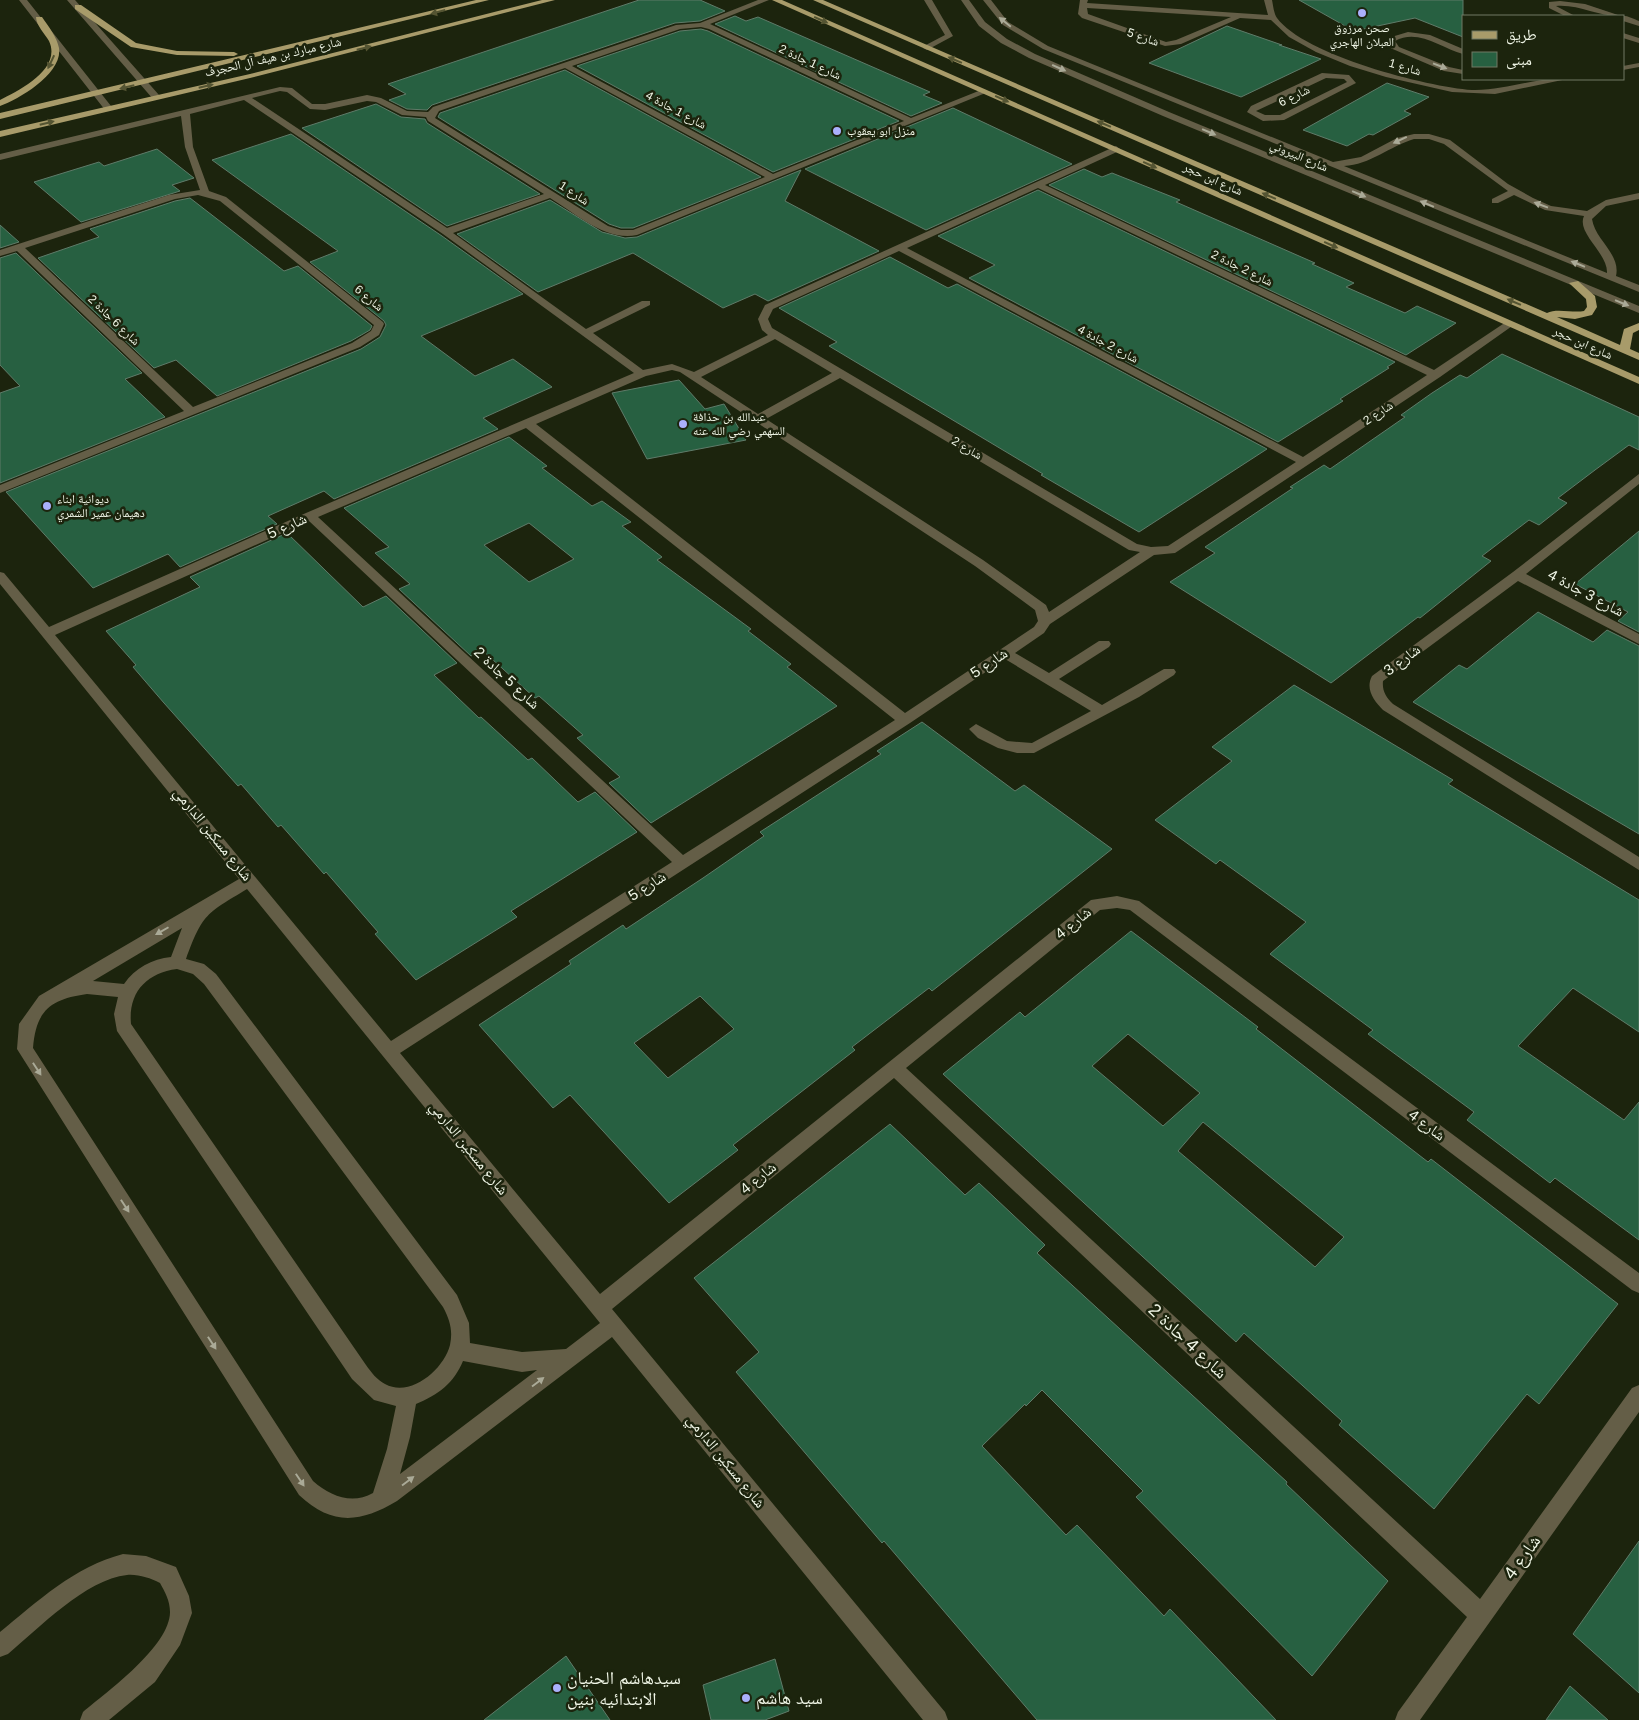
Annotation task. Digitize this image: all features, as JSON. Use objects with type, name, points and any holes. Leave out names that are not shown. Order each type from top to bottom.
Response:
[{"type":"main road","name":"شارع مبارك بن هيف آل الحجرف","points":[[0,116],[145,83],[486,0]]},
{"type":"main road","name":"شارع مبارك بن هيف آل الحجرف","points":[[0,134],[410,37],[552,0]]},
{"type":"main road","name":"شارع ابن حجر","points":[[776,0],[1639,381]]},
{"type":"main road","name":"شارع ابن حجر","points":[[817,0],[1639,357]]},
{"type":"main road","points":[[78,7],[134,45],[177,54],[238,53],[279,48],[366,30]]},
{"type":"main road","points":[[0,103],[22,92],[39,80],[54,59],[55,48],[39,19]]},
{"type":"main road","points":[[1273,219],[1290,216],[1293,210],[1291,206]]},
{"type":"main road","points":[[1309,235],[1311,225],[1319,223],[1334,224]]},
{"type":"main road","points":[[1536,311],[1576,316],[1588,313],[1592,307],[1592,298],[1574,283]]},
{"type":"main road","points":[[1625,351],[1625,340],[1628,331],[1639,326]]},
{"type":"street","points":[[23,0],[108,108]]},
{"type":"street","points":[[72,0],[156,97]]},
{"type":"street","points":[[0,157],[185,111],[285,89],[310,106],[325,107],[367,98],[378,100],[405,114],[430,115],[436,109],[679,27],[701,25],[765,0]]},
{"type":"street","points":[[927,48],[949,36],[928,0]]},
{"type":"street","name":"شارع البيروني","points":[[965,0],[982,24],[1004,40],[1032,56],[1171,116],[1639,310]]},
{"type":"street","name":"شارع البيروني","points":[[987,0],[1002,21],[1025,36],[1088,66],[1639,289]]},
{"type":"street","points":[[1268,0],[1267,5],[1272,18]]},
{"type":"street","points":[[1569,15],[1553,8],[1552,4],[1558,1],[1571,1],[1614,15]]},
{"type":"street","name":"شارع 5","points":[[1240,16],[1178,42],[1165,44],[1088,18],[1082,14],[1083,3],[1272,18]]},
{"type":"street","name":"شارع 1","points":[[1272,18],[1299,40],[1314,48],[1410,82],[1454,90],[1488,92],[1558,80]]},
{"type":"street","points":[[1624,18],[1639,24]]},
{"type":"street","name":"شارع 1 جادة 2","points":[[701,25],[711,27],[910,121]]},
{"type":"street","points":[[1462,52],[1424,36],[1402,35],[1391,40],[1391,45],[1396,49],[1447,69],[1462,72]]},
{"type":"street","points":[[1624,35],[1639,41]]},
{"type":"street","points":[[1624,68],[1639,65]]},
{"type":"street","name":"شارع 1 جادة 4","points":[[567,66],[772,177]]},
{"type":"street","name":"شارع 6","points":[[1346,76],[1351,80],[1350,85],[1281,118],[1264,118],[1252,112],[1254,108],[1325,75],[1346,76],[1366,68]]},
{"type":"street","points":[[1521,80],[1530,85]]},
{"type":"street","name":"شارع 1","points":[[430,115],[431,119],[605,228],[634,233],[984,92]]},
{"type":"street","points":[[245,97],[446,232],[642,374]]},
{"type":"street","points":[[1148,106],[1164,103],[1166,98]]},
{"type":"street","points":[[1171,116],[1174,111],[1190,108]]},
{"type":"street","points":[[0,253],[179,194],[205,191],[189,147],[185,111]]},
{"type":"street","points":[[1332,164],[1350,164],[1407,137],[1427,136],[1447,142],[1516,192],[1545,207],[1589,214]]},
{"type":"street","points":[[775,335],[767,330],[763,319],[769,308],[1116,149]]},
{"type":"street","name":"شارع 2 جادة 2","points":[[1037,184],[1436,375]]},
{"type":"street","name":"شارع 6","points":[[0,489],[356,345],[375,332],[379,324],[223,199],[205,191]]},
{"type":"street","points":[[1495,201],[1516,192]]},
{"type":"street","points":[[446,232],[551,194]]},
{"type":"street","points":[[1611,278],[1612,267],[1586,224],[1589,214],[1593,209],[1609,202],[1639,196]]},
{"type":"street","name":"شارع 6 جادة 2","points":[[19,247],[191,412]]},
{"type":"street","name":"شارع 2 جادة 4","points":[[900,248],[1305,462]]},
{"type":"street","points":[[585,333],[646,303]]},
{"type":"street","name":"شارع 2","points":[[775,335],[1133,547],[1151,551],[1171,550],[1510,324]]},
{"type":"street","points":[[694,376],[775,335]]},
{"type":"street","name":"شارع 5","points":[[48,633],[310,516],[529,424],[642,374],[659,368],[672,367],[694,376],[979,563],[1042,608],[1045,620]]},
{"type":"street","points":[[759,418],[841,373]]},
{"type":"street","points":[[529,424],[905,720]]},
{"type":"street","name":"شارع 3","points":[[1639,478],[1517,575],[1377,679],[1375,686],[1377,694],[1388,707],[1639,864]]},
{"type":"street","name":"شارع 5 جادة 2","points":[[310,516],[682,864]]},
{"type":"street","name":"شارع 5","points":[[389,1050],[905,720],[1039,630],[1045,620],[1151,551]]},
{"type":"street","name":"شارع 3 جادة 4","points":[[1517,575],[1639,640]]},
{"type":"street","name":"شارع مسكين الدارمي","points":[[0,576],[938,1720]]},
{"type":"street","points":[[1048,680],[1104,644]]},
{"type":"street","points":[[1004,652],[1100,711]]},
{"type":"street","points":[[976,730],[995,744],[1016,749],[1034,748],[1169,672]]},
{"type":"street","points":[[250,880],[45,1001],[27,1024],[25,1049],[306,1488],[318,1500],[331,1505],[350,1508],[369,1506],[390,1494],[614,1324]]},
{"type":"street","name":"شارع 4","points":[[599,1307],[1096,904],[1117,902],[1134,905],[1639,1284]]},
{"type":"street","points":[[177,963],[191,924],[204,906]]},
{"type":"street","points":[[177,963],[198,969],[210,979],[444,1293],[461,1328],[460,1350],[451,1368],[437,1382],[407,1397],[384,1395],[371,1386],[359,1372],[123,1026],[121,1015],[128,991],[140,976],[155,967],[177,963]]},
{"type":"street","points":[[59,991],[87,987],[128,991]]},
{"type":"street","name":"شارع 4 جادة 2","points":[[894,1068],[1481,1615]]},
{"type":"street","points":[[460,1350],[522,1362],[569,1358]]},
{"type":"street","name":"شارع 4","points":[[1406,1720],[1639,1395]]},
{"type":"street","points":[[381,1499],[397,1458],[404,1427],[407,1397]]},
{"type":"street","points":[[0,1646],[98,1573],[124,1564],[147,1567],[168,1575],[178,1596],[181,1612],[172,1637],[147,1674],[91,1720]]},
{"type":"building","points":[[639,0],[700,0],[725,11],[700,21],[675,23],[432,105],[427,110],[407,109],[389,100],[406,94],[388,84]]},
{"type":"building","points":[[1299,0],[1463,0],[1462,37],[1415,18],[1354,31]]},
{"type":"building","points":[[735,16],[746,21],[758,17],[930,92],[923,95],[942,103],[911,116],[715,24]]},
{"type":"building","points":[[1227,26],[1321,59],[1241,97],[1149,63]]},
{"type":"building","points":[[701,29],[899,121],[773,172],[577,66],[680,31]]},
{"type":"building","points":[[565,70],[761,177],[633,228],[621,228],[609,224],[438,117],[440,113]]},
{"type":"building","points":[[1387,83],[1429,97],[1404,111],[1411,114],[1373,135],[1369,134],[1347,146],[1303,130]]},
{"type":"building","points":[[376,104],[401,117],[425,119],[427,123],[540,194],[447,226],[302,128]]},
{"type":"building","points":[[953,108],[1072,164],[926,230],[805,169]]},
{"type":"building","points":[[291,134],[442,236],[523,294],[421,336],[475,376],[513,359],[552,387],[483,418],[498,429],[334,499],[324,491],[268,516],[277,524],[180,567],[168,554],[93,588],[6,492],[361,349],[380,337],[386,325],[384,321],[310,262],[338,251],[212,160]]},
{"type":"building","points":[[157,149],[194,178],[172,185],[180,191],[81,222],[34,182],[99,162],[104,166]]},
{"type":"building","points":[[1084,169],[1102,177],[1112,173],[1180,200],[1176,202],[1315,263],[1312,264],[1354,283],[1346,287],[1405,313],[1417,306],[1456,323],[1406,355],[1049,185]]},
{"type":"building","points":[[801,170],[785,201],[879,251],[768,301],[755,294],[723,308],[633,253],[538,292],[457,234],[550,200],[602,232],[625,238],[637,237]]},
{"type":"building","points":[[1038,190],[1395,362],[1387,367],[1389,368],[1340,399],[1343,401],[1278,442],[969,278],[995,265],[938,236]]},
{"type":"building","points":[[190,198],[284,271],[298,266],[372,326],[370,330],[351,341],[217,396],[176,360],[154,368],[38,258],[99,237],[90,229],[175,201]]},
{"type":"building","points":[[0,225],[19,242],[0,248]]},
{"type":"building","points":[[16,253],[142,373],[125,379],[165,417],[0,483],[0,393],[20,386],[0,365],[0,258]]},
{"type":"building","points":[[890,257],[948,288],[957,284],[1267,449],[1139,532],[1041,475],[1043,474],[829,346],[837,342],[779,308]]},
{"type":"building","points":[[1502,354],[1639,417],[1639,450],[1629,445],[1595,470],[1558,498],[1567,503],[1539,525],[1529,520],[1482,556],[1491,561],[1420,618],[1418,617],[1331,683],[1170,582],[1215,553],[1205,547],[1293,488],[1290,487],[1324,465],[1330,469],[1405,417],[1401,415],[1432,393],[1460,375],[1467,378]]},
{"type":"building","name":"عبدالله بن حذافة السهمي رضي الله عنه","points":[[679,380],[705,409],[724,404],[746,440],[647,459],[612,393]]},
{"type":"building","points":[[509,437],[547,466],[542,468],[592,506],[602,501],[631,522],[622,526],[662,557],[657,560],[751,629],[748,631],[791,664],[787,667],[837,706],[651,823],[609,783],[620,777],[577,738],[583,735],[539,696],[535,698],[482,650],[471,656],[399,589],[410,584],[375,553],[389,547],[344,508]],"holes":[[[529,523],[574,559],[529,582],[484,545]]]},
{"type":"building","points":[[1639,531],[1639,632],[1618,621],[1628,612],[1575,584]]},
{"type":"building","points":[[287,533],[363,607],[386,596],[457,663],[434,675],[479,718],[481,717],[528,760],[532,758],[578,802],[595,792],[637,832],[511,911],[517,917],[416,980],[375,934],[378,932],[326,872],[324,874],[281,825],[278,827],[241,784],[238,786],[164,703],[133,667],[136,665],[106,631],[200,587],[190,577]]},
{"type":"building","points":[[1538,612],[1593,642],[1607,630],[1639,646],[1639,834],[1413,702],[1459,665],[1467,669]]},
{"type":"building","points":[[1294,685],[1453,780],[1448,784],[1639,900],[1639,1032],[1573,988],[1518,1046],[1624,1120],[1639,1102],[1639,1240],[1555,1178],[1550,1183],[1467,1120],[1474,1112],[1368,1034],[1373,1030],[1270,954],[1306,922],[1220,860],[1216,864],[1155,820],[1232,761],[1212,747]]},
{"type":"building","points":[[922,722],[1015,791],[1024,785],[1112,849],[932,991],[929,988],[852,1047],[855,1050],[733,1145],[738,1150],[669,1203],[570,1095],[553,1108],[479,1025],[571,964],[569,961],[623,925],[626,929],[703,878],[764,836],[760,832],[881,754],[877,751]],"holes":[[[700,996],[734,1029],[668,1078],[634,1043]]]},
{"type":"building","points":[[1131,931],[1258,1027],[1256,1029],[1428,1162],[1431,1159],[1618,1304],[1539,1404],[1527,1394],[1434,1509],[1339,1425],[1342,1421],[1244,1333],[1236,1342],[943,1074],[1020,1012],[1025,1017]],"holes":[[[1128,1034],[1200,1093],[1163,1126],[1092,1066]],[[1203,1122],[1344,1237],[1315,1267],[1178,1151]]]},
{"type":"building","points":[[890,1124],[965,1195],[979,1183],[1045,1245],[1037,1253],[1287,1482],[1286,1484],[1388,1581],[1312,1676],[1136,1497],[1143,1491],[1042,1390],[982,1446],[1066,1535],[1077,1525],[1164,1616],[1170,1609],[1276,1720],[1037,1720],[736,1372],[759,1352],[694,1278]]},
{"type":"building","points":[[1639,1541],[1639,1693],[1573,1634]]},
{"type":"building","name":"سيدهاشم الحنيان الابتدائيه بنين","points":[[566,1656],[610,1720],[484,1720]]},
{"type":"building","name":"سيد هاشم","points":[[775,1659],[789,1711],[765,1720],[711,1720],[703,1685]]},
{"type":"building","points":[[1570,1686],[1608,1720],[1546,1720]]},
{"type":"place","name":"صحن مرزوق العبلان الهاجري","points":[[1362,13]]},
{"type":"place","name":"منزل ابو يعقوب","points":[[837,131]]},
{"type":"place","name":"عبدالله بن حذافة السهمي رضي الله عنه","points":[[683,424]]},
{"type":"place","name":"ديوانية ابناء دهيمان عمير الشمري","points":[[47,506]]},
{"type":"place","name":"سيدهاشم الحنيان الابتدائيه بنين","points":[[557,1688]]},
{"type":"place","name":"سيد هاشم","points":[[746,1698]]}]
